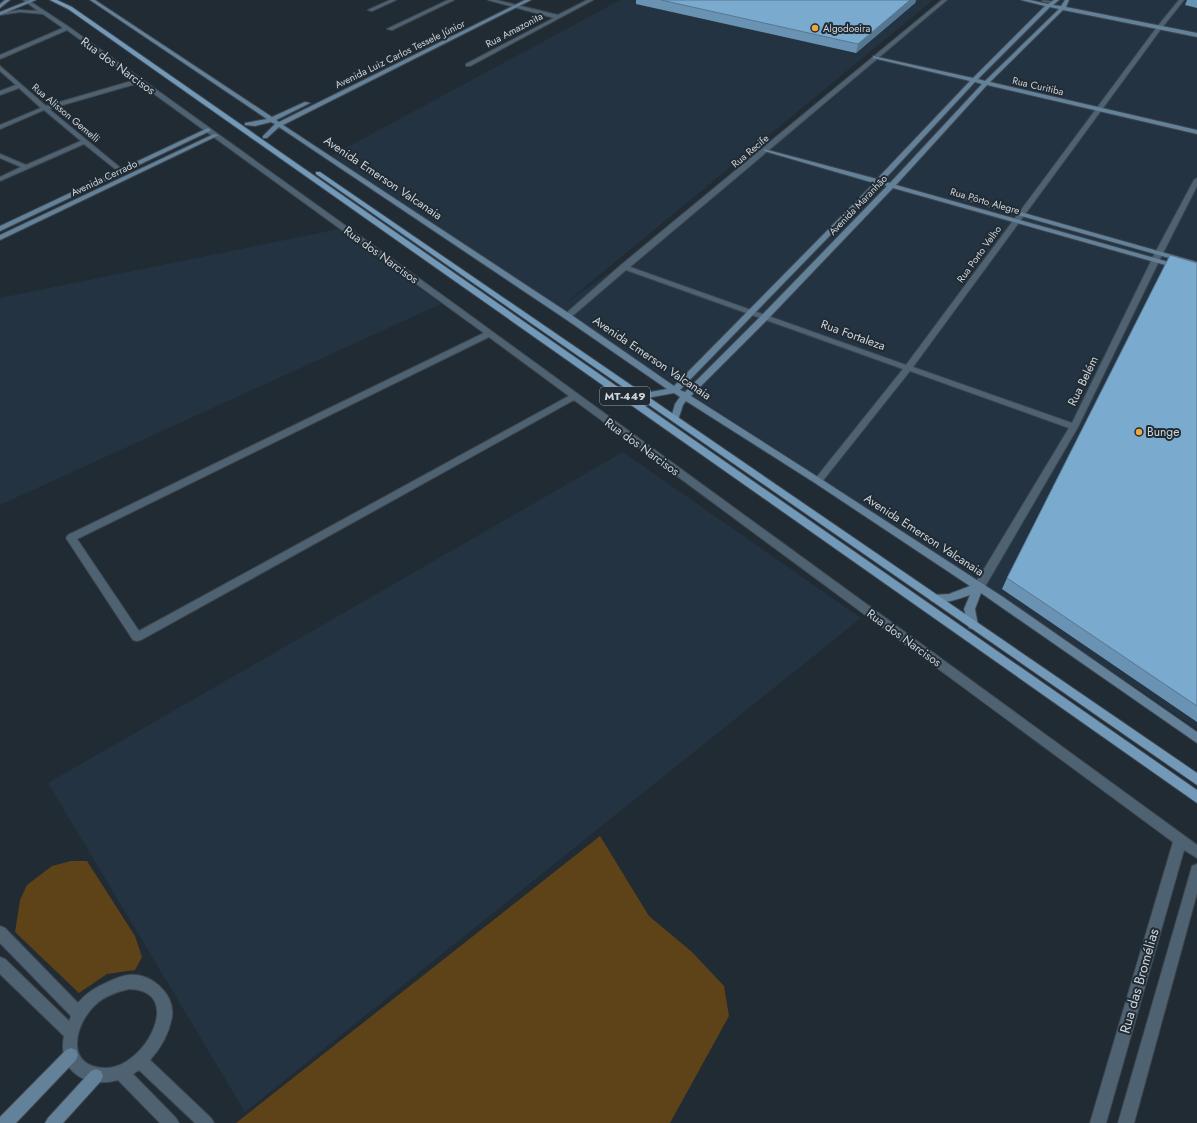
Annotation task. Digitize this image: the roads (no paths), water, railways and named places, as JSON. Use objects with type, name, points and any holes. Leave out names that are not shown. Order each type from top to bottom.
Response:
[{"type":"main road","name":"MT-449","points":[[52,0],[61,3],[76,12],[1197,797]]},
{"type":"main road","name":"MT-449","points":[[68,0],[1197,780]]},
{"type":"street","points":[[0,7],[8,0]]},
{"type":"street","points":[[0,14],[27,1],[34,0]]},
{"type":"street","name":"Avenida Emerson Valcanaia","points":[[92,0],[567,316],[675,390],[980,587],[1197,738]]},
{"type":"street","points":[[370,10],[394,0]]},
{"type":"street","points":[[390,29],[452,0]]},
{"type":"street","points":[[490,0],[558,17]]},
{"type":"street","name":"Avenida Luiz Carlos Tessele Júnior","points":[[442,36],[515,0]]},
{"type":"street","name":"Avenida Luiz Carlos Tessele Júnior","points":[[265,136],[270,130],[279,124],[530,0]]},
{"type":"street","name":"Rua Amazonita","points":[[468,65],[591,0]]},
{"type":"street","name":"Rua Recife","points":[[567,316],[877,55],[945,0]]},
{"type":"street","points":[[1023,0],[1064,4],[1197,35]]},
{"type":"street","name":"Rua Porto Velho","points":[[818,481],[908,368],[1018,218],[1182,0]]},
{"type":"street","name":"Rua dos Narcisos","points":[[27,1],[216,135],[1197,852]]},
{"type":"street","name":"Avenida Maranhão","points":[[675,390],[881,178],[1048,2]]},
{"type":"street","name":"Avenida Maranhão","points":[[675,418],[679,404],[686,396],[765,317],[894,182],[987,81],[1064,4]]},
{"type":"street","name":"Rua dos Narcisos","points":[[0,14],[27,11],[47,14]]},
{"type":"street","points":[[1161,26],[1197,30]]},
{"type":"street","points":[[0,57],[67,28]]},
{"type":"street","name":"Rua Curitiba","points":[[877,55],[1197,132]]},
{"type":"street","name":"Rua Alisson Gemelli","points":[[0,68],[19,86],[121,171]]},
{"type":"street","points":[[0,127],[45,108],[138,81]]},
{"type":"street","points":[[0,93],[19,86]]},
{"type":"street","points":[[247,124],[259,124],[272,120],[315,99]]},
{"type":"street","name":"Rua Curitiba","points":[[1100,108],[1197,128]]},
{"type":"street","name":"Avenida Cerrado","points":[[0,229],[208,130]]},
{"type":"street","name":"Avenida Cerrado","points":[[0,238],[216,135]]},
{"type":"street","points":[[0,179],[85,141]]},
{"type":"street","name":"Rua Pôrto Alegre","points":[[773,144],[894,182],[1018,218],[1158,257],[1197,264]]},
{"type":"street","name":"Rua Pôrto Alegre","points":[[766,150],[881,178]]},
{"type":"street","points":[[0,156],[26,167]]},
{"type":"street","name":"Rua Belém","points":[[980,587],[1074,427],[1197,180]]},
{"type":"street","name":"Rua Pôrto Alegre","points":[[1158,257],[1197,272]]},
{"type":"street","name":"Rua Fortaleza","points":[[624,267],[1074,427]]},
{"type":"street","points":[[489,334],[71,538],[137,638],[574,396]]},
{"type":"street","points":[[642,396],[675,390]]},
{"type":"street","points":[[935,598],[949,598],[980,587]]},
{"type":"street","points":[[973,625],[968,613],[969,606],[980,587]]},
{"type":"street","name":"Rua das Bromélias","points":[[1098,1123],[1180,840]]},
{"type":"street","name":"Rua das Bromélias","points":[[1126,1123],[1197,870]]},
{"type":"street","points":[[0,933],[79,1014]]},
{"type":"street","points":[[0,964],[71,1032]]},
{"type":"street","points":[[129,982],[141,983],[152,988],[160,996],[164,1008],[164,1021],[160,1036],[152,1049],[140,1061],[121,1073],[108,1076],[96,1076],[85,1073],[76,1065],[71,1055],[71,1032],[79,1014],[89,1002],[101,992],[115,985],[129,982]]},
{"type":"street","points":[[5,1123],[71,1055]]},
{"type":"street","points":[[140,1061],[206,1123]]},
{"type":"street","points":[[121,1073],[171,1123]]},
{"type":"street","points":[[52,1123],[96,1076]]},
{"type":"place","name":"Algodoeira","points":[[815,28]]},
{"type":"place","name":"Bunge","points":[[1139,432]]}]
